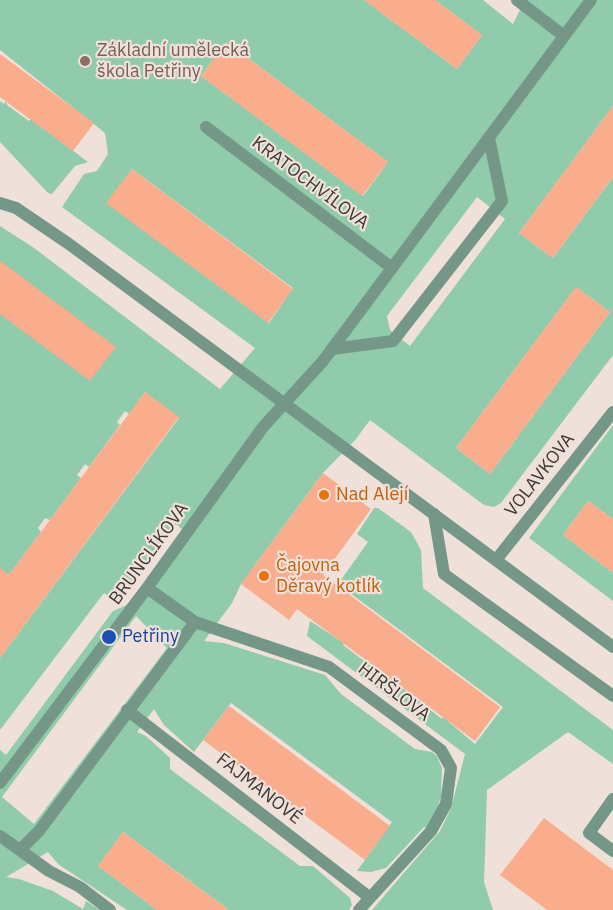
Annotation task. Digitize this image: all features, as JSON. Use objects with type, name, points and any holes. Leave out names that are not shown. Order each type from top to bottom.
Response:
[{"type":"street","points":[[517,0],[564,36]]},
{"type":"street","name":"BRUNCLÍKOVA","points":[[0,783],[147,588],[263,428],[332,349],[591,0]]},
{"type":"street","name":"KRATOCHVÍLOVA","points":[[206,127],[392,268]]},
{"type":"street","points":[[332,349],[393,341],[502,201],[489,138]]},
{"type":"street","points":[[0,202],[16,208],[69,244],[613,647]]},
{"type":"street","name":"VOLAVKOVA","points":[[496,560],[613,412]]},
{"type":"street","points":[[434,514],[444,574],[613,696]]},
{"type":"street","name":"HIRŠLOVA","points":[[147,588],[195,622],[329,667],[441,750],[451,768],[446,804],[431,831],[358,910]]},
{"type":"street","points":[[20,850],[39,831],[127,710],[195,622]]},
{"type":"street","name":"FAJMANOVÉ","points":[[127,710],[369,897]]},
{"type":"street","points":[[613,799],[589,833],[613,851]]},
{"type":"street","points":[[0,836],[49,871],[80,887],[111,910]]},
{"type":"green space","points":[[0,0],[364,0],[457,69],[482,35],[435,0],[483,0],[513,24],[525,0],[613,0],[613,106],[519,233],[553,258],[613,177],[613,355],[501,503],[494,507],[484,505],[370,420],[356,439],[323,473],[241,584],[232,603],[204,641],[224,643],[325,675],[341,694],[415,749],[432,752],[437,756],[442,768],[441,797],[435,815],[427,828],[424,827],[386,868],[371,872],[357,871],[392,822],[231,703],[194,752],[164,725],[154,709],[137,732],[146,736],[170,758],[170,769],[300,866],[313,866],[350,898],[352,905],[349,910],[229,910],[123,832],[98,866],[157,910],[127,910],[58,864],[48,852],[6,877],[53,891],[83,909],[86,901],[100,910],[0,910],[0,750],[6,755],[113,611],[127,605],[183,530],[176,524],[118,602],[104,593],[0,730],[0,658],[179,418],[145,392],[129,414],[125,411],[117,422],[120,425],[89,467],[85,464],[77,475],[81,478],[50,520],[45,518],[38,528],[41,532],[9,575],[5,572],[0,579],[0,226],[34,248],[220,389],[255,348],[62,207],[84,174],[97,171],[108,154],[105,133],[0,50]],"holes":[[[226,42],[388,162],[363,196],[201,76]],[[132,169],[293,288],[269,323],[107,203]],[[477,197],[505,219],[410,346],[390,330],[387,316]],[[576,287],[610,312],[490,474],[456,448]],[[136,616],[167,648],[34,824],[2,797]]]},
{"type":"green space","points":[[0,101],[4,104],[6,101],[7,105],[29,121],[31,119],[88,162],[75,166],[52,194],[48,193],[0,142]]},
{"type":"green space","points":[[613,425],[613,519],[588,501],[563,535],[613,573],[613,601],[529,538]]},
{"type":"green space","points":[[374,508],[378,508],[411,532],[421,550],[423,588],[613,730],[613,764],[568,732],[487,790],[484,882],[493,910],[372,910],[440,831],[451,808],[465,754],[307,636],[310,621],[344,643],[343,645],[442,719],[443,717],[475,744],[503,707],[338,584],[368,542],[357,534]]},
{"type":"building","points":[[364,0],[435,0],[482,35],[457,69]]},
{"type":"building","points":[[226,42],[388,162],[362,196],[201,76]]},
{"type":"building","points":[[0,54],[94,123],[73,151],[0,97]]},
{"type":"building","points":[[613,106],[613,177],[553,258],[519,233]]},
{"type":"building","points":[[132,169],[293,289],[268,323],[106,203]]},
{"type":"building","points":[[0,261],[116,347],[90,381],[0,314]]},
{"type":"building","points":[[576,287],[610,312],[490,474],[456,448]]},
{"type":"building","points":[[145,392],[179,417],[0,658],[0,568],[9,575]]},
{"type":"building","points":[[323,473],[371,509],[323,575],[500,707],[475,741],[297,609],[289,620],[241,584]]},
{"type":"building","points":[[588,501],[613,519],[613,573],[563,535]]},
{"type":"building","points":[[229,706],[390,826],[365,860],[203,740]]},
{"type":"building","points":[[544,818],[613,870],[613,910],[547,910],[500,875]]},
{"type":"building","points":[[123,832],[229,910],[157,910],[98,866]]},
{"type":"place","name":"Základní umělecká škola Petřiny","points":[[85,61]]},
{"type":"place","name":"Nad Alejí","points":[[324,495]]},
{"type":"place","name":"Čajovna Děravý kotlík","points":[[264,576]]},
{"type":"place","name":"Petřiny","points":[[109,637]]}]
